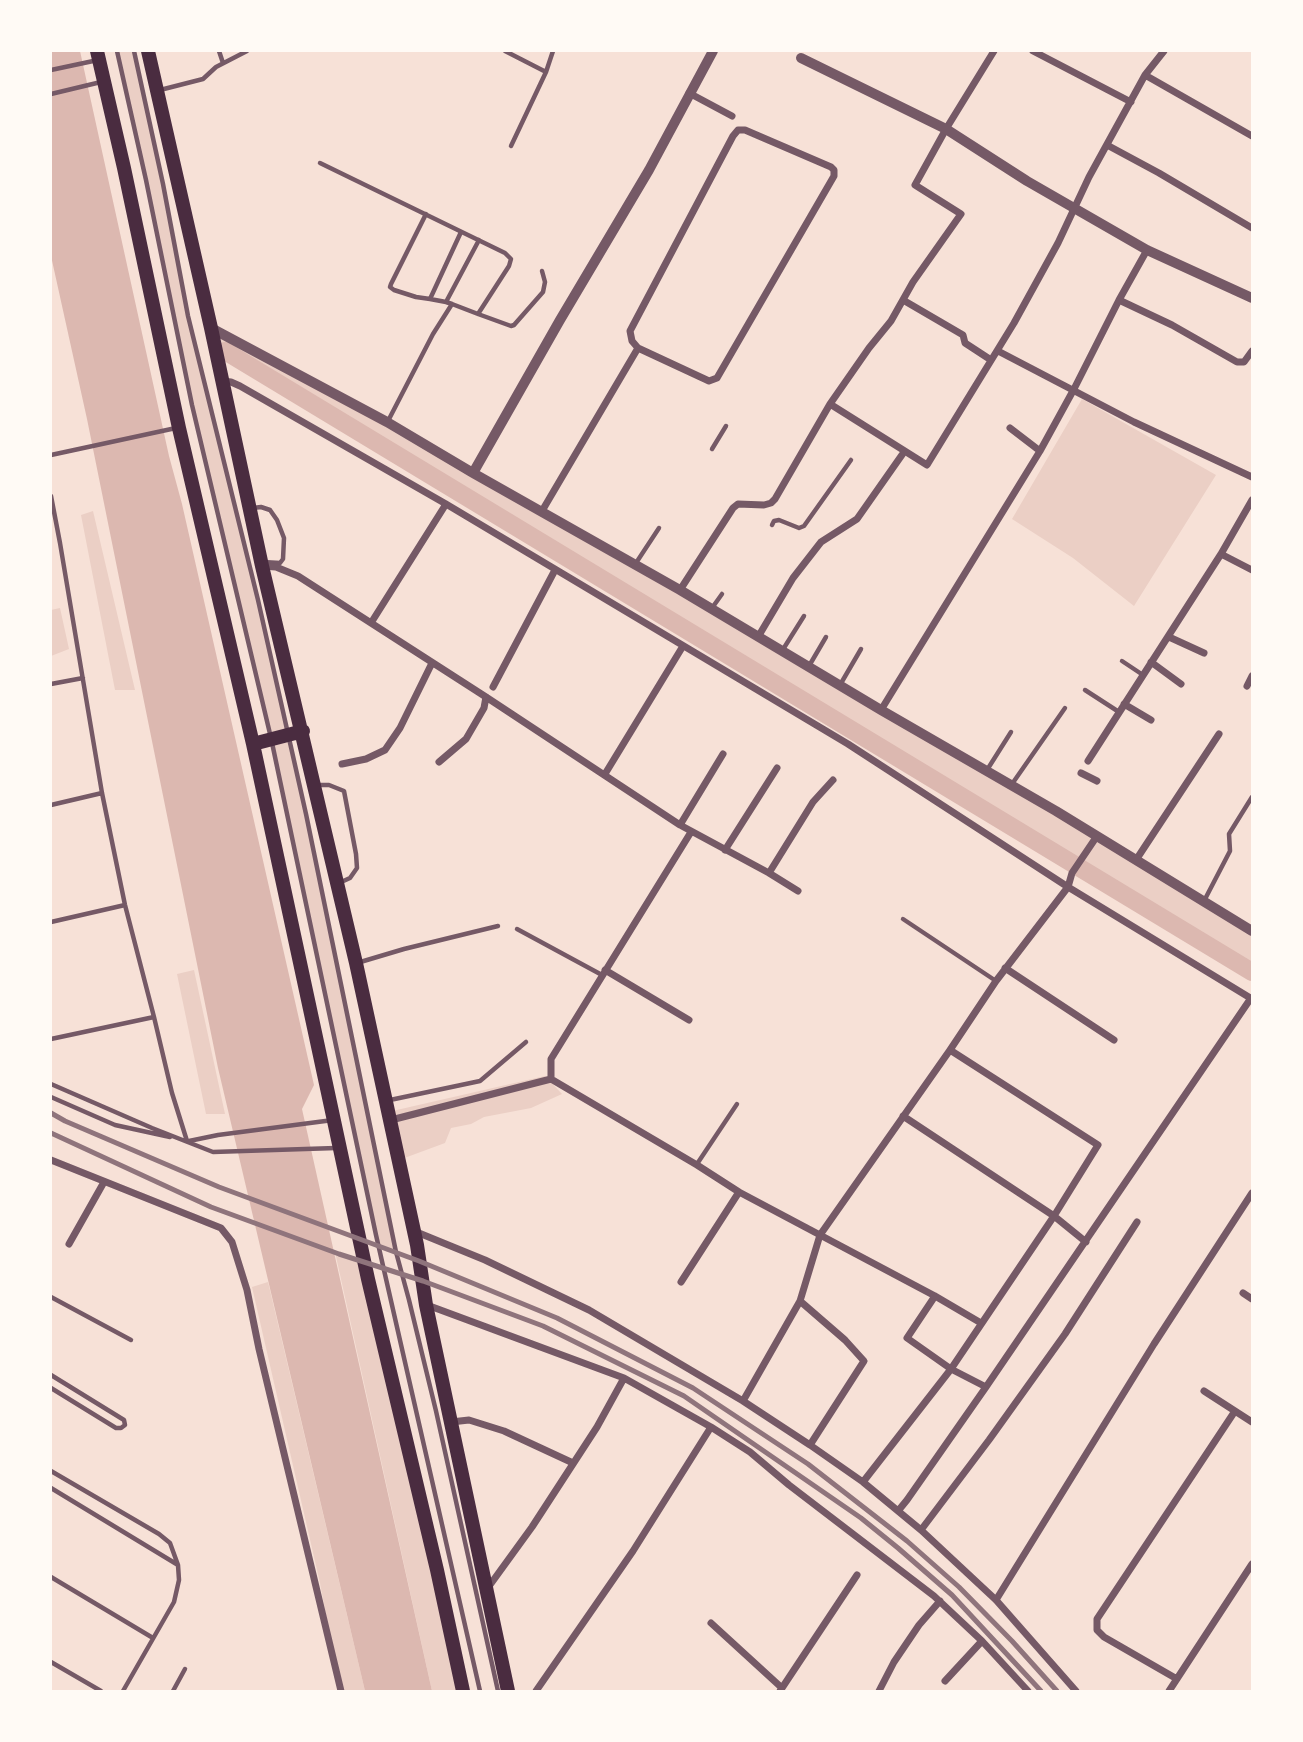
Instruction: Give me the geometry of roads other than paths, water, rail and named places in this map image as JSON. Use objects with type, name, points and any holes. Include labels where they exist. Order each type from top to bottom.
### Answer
[{"type":"main road","points":[[148,51],[262,564],[356,963],[508,1691]]},
{"type":"main road","points":[[93,58],[104,82],[172,429],[253,744],[368,1279],[463,1691]]},
{"type":"main road","points":[[253,744],[303,731]]},
{"type":"street","points":[[473,473],[649,170],[713,51]]},
{"type":"street","points":[[680,590],[738,503],[764,505],[775,499],[830,404],[891,321],[913,282],[961,214],[915,185],[993,51]]},
{"type":"street","points":[[1033,51],[1131,102]]},
{"type":"street","points":[[830,404],[927,465],[998,351],[1145,75],[1164,51]]},
{"type":"street","points":[[801,58],[946,130],[1027,181],[1147,250],[1252,298]]},
{"type":"street","points":[[1145,75],[1252,136]]},
{"type":"street","points":[[689,93],[732,116]]},
{"type":"street","points":[[738,130],[745,130],[834,170],[834,176],[717,378],[709,381],[638,348],[632,341],[630,331],[738,130]]},
{"type":"street","points":[[1107,145],[1252,228]]},
{"type":"street","points":[[881,710],[1040,451],[1147,250]]},
{"type":"street","points":[[903,300],[963,335],[965,343],[992,359]]},
{"type":"street","points":[[1119,300],[1172,325],[1237,362],[1244,362],[1252,352]]},
{"type":"street","points":[[211,328],[387,422],[636,564],[986,771],[1059,807],[1096,838],[1252,931]]},
{"type":"street","points":[[542,511],[638,348]]},
{"type":"street","points":[[998,351],[1135,422],[1252,477]]},
{"type":"street","points":[[222,381],[240,386],[446,504],[848,744],[1068,887],[1252,998],[898,1511]]},
{"type":"street","points":[[1010,428],[1040,451]]},
{"type":"street","points":[[758,637],[793,578],[821,542],[858,519],[904,452]]},
{"type":"street","points":[[1088,761],[1221,554],[1252,500]]},
{"type":"street","points":[[371,623],[446,504]]},
{"type":"street","points":[[1221,554],[1252,570]]},
{"type":"street","points":[[262,564],[298,576],[691,832],[798,891]]},
{"type":"street","points":[[492,687],[555,569]]},
{"type":"street","points":[[1168,637],[1205,653]]},
{"type":"street","points":[[605,774],[684,646]]},
{"type":"street","points":[[1151,662],[1181,684]]},
{"type":"street","points":[[342,764],[366,759],[385,750],[400,728],[432,663]]},
{"type":"street","points":[[1247,687],[1252,676]]},
{"type":"street","points":[[439,762],[466,738],[484,708],[486,697]]},
{"type":"street","points":[[1124,704],[1151,720]]},
{"type":"street","points":[[1136,860],[1219,734]]},
{"type":"street","points":[[680,825],[723,754]]},
{"type":"street","points":[[725,850],[777,768]]},
{"type":"street","points":[[1081,773],[1097,781]]},
{"type":"street","points":[[769,873],[813,802],[833,780]]},
{"type":"street","points":[[551,1079],[551,1059],[691,832]]},
{"type":"street","points":[[743,1401],[800,1301],[820,1235],[1005,968],[1068,887],[1072,873],[1096,838]]},
{"type":"street","points":[[1005,968],[1114,1040]]},
{"type":"street","points":[[603,973],[689,1020]]},
{"type":"street","points":[[863,1482],[951,1369],[1054,1216],[1098,1145],[950,1050]]},
{"type":"street","points":[[390,1120],[551,1079],[739,1192],[981,1323]]},
{"type":"street","points":[[903,1116],[1054,1216],[1086,1242]]},
{"type":"street","points":[[52,1163],[221,1228],[232,1242],[247,1290],[341,1691]]},
{"type":"street","points":[[69,1244],[104,1182]]},
{"type":"street","points":[[681,1283],[739,1192]]},
{"type":"street","points":[[996,1600],[1154,1344],[1252,1193]]},
{"type":"street","points":[[921,1530],[1065,1334],[1137,1222]]},
{"type":"street","points":[[414,1231],[485,1260],[589,1310],[743,1401],[810,1445],[863,1482],[921,1530],[996,1600],[1076,1691]]},
{"type":"street","points":[[1243,1293],[1252,1299]]},
{"type":"street","points":[[935,1296],[907,1338],[951,1369],[986,1387]]},
{"type":"street","points":[[800,1301],[845,1340],[864,1361],[810,1445]]},
{"type":"street","points":[[426,1305],[624,1378],[750,1452],[940,1601],[1028,1691]]},
{"type":"street","points":[[486,1590],[532,1527],[597,1427],[624,1378]]},
{"type":"street","points":[[1205,1391],[1252,1422]]},
{"type":"street","points":[[1177,1679],[1104,1637],[1097,1630],[1097,1619],[1235,1411]]},
{"type":"street","points":[[451,1422],[469,1420],[504,1431],[573,1463]]},
{"type":"street","points":[[536,1691],[633,1551],[711,1427]]},
{"type":"street","points":[[1169,1691],[1252,1564]]},
{"type":"street","points":[[711,1623],[781,1690],[857,1575]]},
{"type":"street","points":[[879,1691],[894,1662],[919,1625],[940,1601]]},
{"type":"street","points":[[945,1681],[982,1641]]},
{"type":"lane","points":[[117,51],[192,405],[271,738],[376,1235],[480,1691]]},
{"type":"lane","points":[[135,51],[188,316],[258,600],[306,814],[396,1252],[436,1411],[498,1691]]},
{"type":"lane","points":[[219,51],[223,63]]},
{"type":"lane","points":[[158,90],[203,79],[223,63],[247,51]]},
{"type":"lane","points":[[505,51],[546,72]]},
{"type":"lane","points":[[512,146],[553,51]]},
{"type":"lane","points":[[51,70],[93,58]]},
{"type":"lane","points":[[51,94],[104,82]]},
{"type":"lane","points":[[320,163],[479,240],[512,259],[478,314]]},
{"type":"lane","points":[[426,214],[390,287],[416,297],[449,303],[511,326],[543,292],[545,282],[542,271]]},
{"type":"lane","points":[[429,299],[461,232]]},
{"type":"lane","points":[[387,422],[479,240]]},
{"type":"lane","points":[[712,449],[726,426]]},
{"type":"lane","points":[[51,455],[172,429]]},
{"type":"lane","points":[[772,525],[779,520],[799,528],[804,526],[851,460]]},
{"type":"lane","points":[[51,496],[102,793],[125,905],[172,1093],[187,1141]]},
{"type":"lane","points":[[250,508],[270,510],[284,538],[284,559],[279,563],[262,564]]},
{"type":"lane","points":[[636,564],[659,528]]},
{"type":"lane","points":[[711,608],[722,594]]},
{"type":"lane","points":[[782,651],[804,616]]},
{"type":"lane","points":[[809,667],[826,637]]},
{"type":"lane","points":[[840,685],[861,649]]},
{"type":"lane","points":[[1122,661],[1143,674]]},
{"type":"lane","points":[[51,684],[83,678]]},
{"type":"lane","points":[[1085,690],[1119,712]]},
{"type":"lane","points":[[1011,785],[1065,708]]},
{"type":"lane","points":[[986,771],[1011,732]]},
{"type":"lane","points":[[316,785],[330,785],[344,791],[357,868],[350,878],[338,883]]},
{"type":"lane","points":[[51,804],[102,793]]},
{"type":"lane","points":[[1204,901],[1230,851],[1229,834],[1252,797]]},
{"type":"lane","points":[[51,922],[125,905]]},
{"type":"lane","points":[[903,919],[996,981]]},
{"type":"lane","points":[[356,963],[404,948],[498,926]]},
{"type":"lane","points":[[517,929],[603,973]]},
{"type":"lane","points":[[51,1039],[154,1017]]},
{"type":"lane","points":[[386,1101],[480,1081],[526,1042]]},
{"type":"lane","points":[[51,1084],[213,1152],[341,1148]]},
{"type":"lane","points":[[51,1097],[114,1125],[187,1141],[334,1120]]},
{"type":"lane","points":[[697,1165],[737,1104]]},
{"type":"lane","points":[[51,1297],[131,1340]]},
{"type":"lane","points":[[51,1376],[124,1420],[125,1424],[121,1429],[116,1429],[51,1388]]},
{"type":"lane","points":[[51,1471],[170,1543],[179,1580],[174,1602],[123,1691]]},
{"type":"lane","points":[[51,1488],[177,1565]]},
{"type":"lane","points":[[51,1577],[153,1638]]},
{"type":"lane","points":[[51,1662],[101,1691]]},
{"type":"lane","points":[[173,1691],[185,1669]]},
{"type":"waterway","points":[[225,351],[1252,972]]},
{"type":"railway","points":[[51,1113],[219,1187],[419,1261],[557,1318],[693,1388],[808,1464],[907,1541],[959,1587],[1057,1691]]},
{"type":"railway","points":[[51,1133],[211,1207],[543,1326],[684,1396],[861,1518],[898,1548],[952,1595],[1041,1691]]}]
